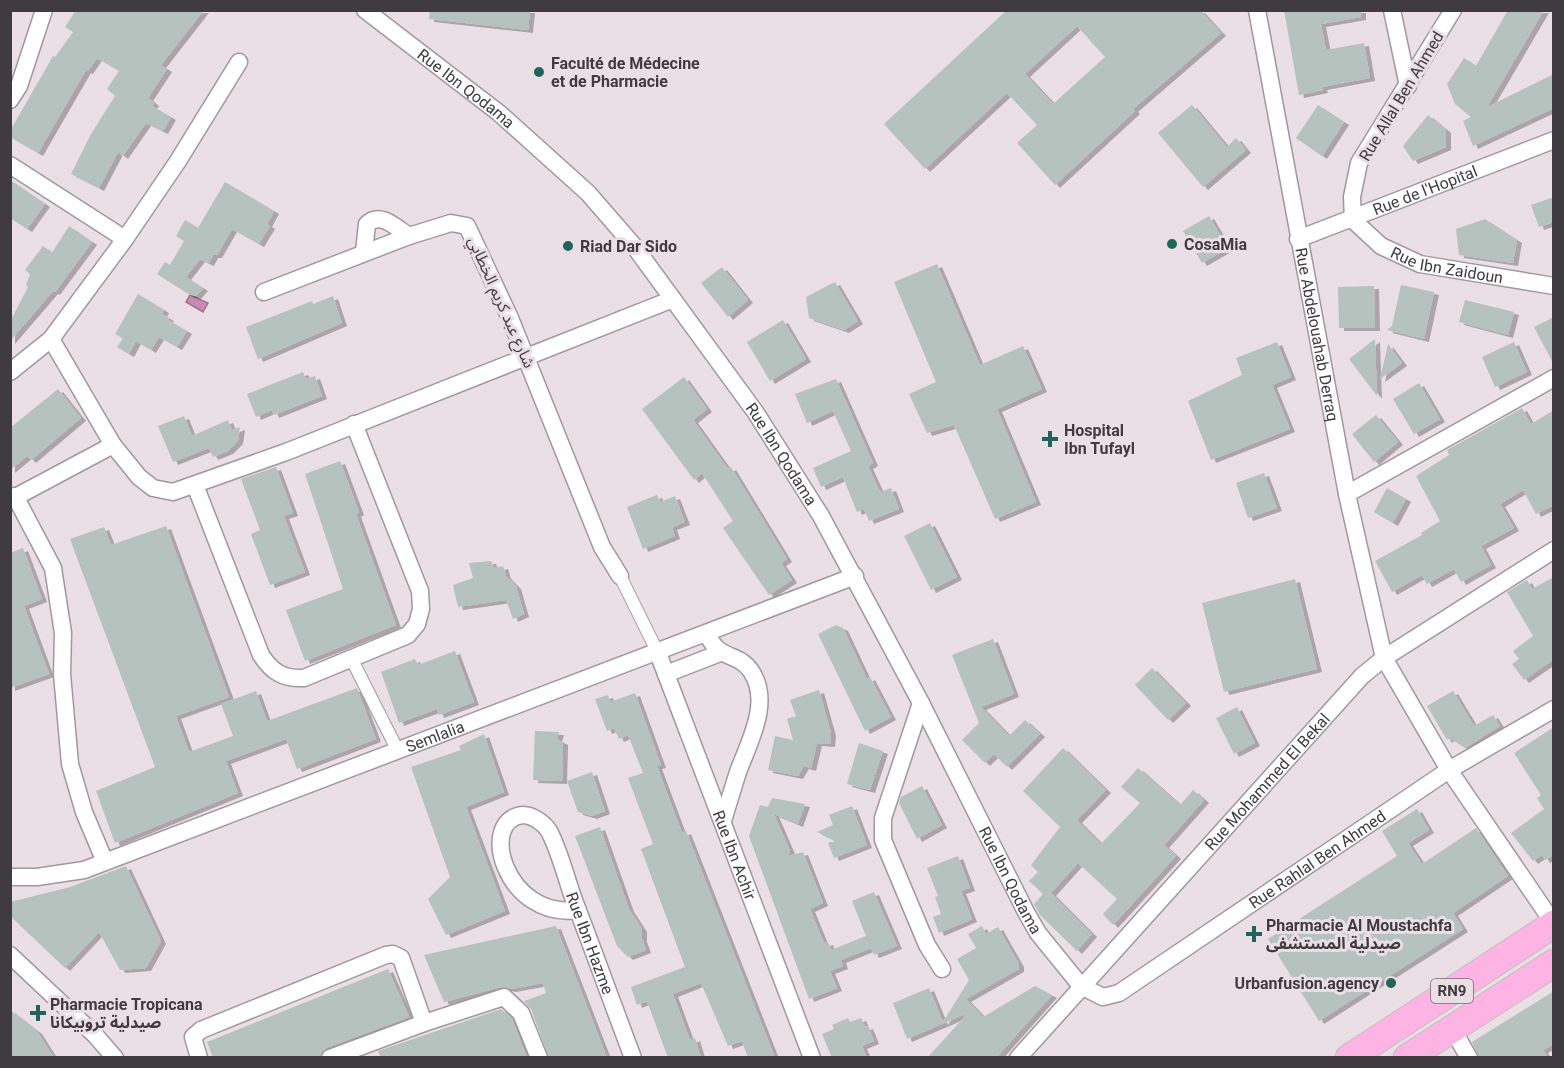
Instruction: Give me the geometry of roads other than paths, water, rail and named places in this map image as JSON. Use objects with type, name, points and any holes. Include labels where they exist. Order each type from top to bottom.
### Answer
[{"type":"main road","name":"RN9","points":[[1349,1058],[1554,924]]},
{"type":"main road","name":"RN9","points":[[1407,1058],[1554,963]]},
{"type":"street","points":[[13,89],[44,10]]},
{"type":"street","name":"Rue Ibn Qodama","points":[[365,10],[499,113],[588,193],[634,246],[673,299],[756,413],[855,576],[1026,912],[1038,933],[1081,986]]},
{"type":"street","name":"Rue Abdelouahab Derraq","points":[[1257,10],[1347,494],[1384,658],[1449,770],[1554,924]]},
{"type":"street","points":[[1392,10],[1408,86]]},
{"type":"street","name":"Rue Allal Ben Ahmed","points":[[1353,220],[1352,197],[1359,163],[1453,10]]},
{"type":"street","points":[[10,372],[51,339],[125,239],[178,161],[239,62]]},
{"type":"street","name":"Rue de l'Hopital","points":[[1298,239],[1353,220],[1554,140]]},
{"type":"street","points":[[10,165],[125,239]]},
{"type":"street","points":[[364,252],[365,231],[370,220],[382,219],[409,236]]},
{"type":"street","name":"Rue Ibn Zaidoun","points":[[1353,220],[1381,246],[1420,264],[1554,286]]},
{"type":"street","name":"شارع عبد كريم الخطابي","points":[[264,292],[409,236],[452,224],[467,226],[526,357],[602,547],[620,576]]},
{"type":"street","points":[[51,339],[113,445],[138,477],[153,488],[173,492],[286,452],[354,423],[673,299]]},
{"type":"street","points":[[1347,494],[1554,378]]},
{"type":"street","points":[[195,485],[261,655],[269,669],[291,678],[304,678],[408,634],[417,624],[421,609],[415,572],[354,423]]},
{"type":"street","points":[[105,862],[84,812],[70,764],[62,674],[63,633],[53,568],[13,498],[113,445]]},
{"type":"street","name":"Rue Mohammed El Bekal","points":[[1018,1058],[1362,676],[1384,658],[1554,550]]},
{"type":"street","points":[[620,576],[658,653]]},
{"type":"street","name":"Semlalia","points":[[10,877],[60,875],[105,862],[855,576]]},
{"type":"street","points":[[707,634],[720,653],[740,660],[754,675],[759,701],[756,727],[723,820]]},
{"type":"street","name":"Rue Ibn Achir","points":[[658,653],[812,1058]]},
{"type":"street","points":[[666,674],[720,653]]},
{"type":"street","points":[[351,658],[397,749]]},
{"type":"street","points":[[921,703],[883,818],[882,828],[883,840],[927,945],[942,969]]},
{"type":"street","name":"Rue Rahlal Ben Ahmed","points":[[1081,986],[1103,997],[1119,993],[1449,770],[1554,709]]},
{"type":"street","name":"Rue Ibn Hazme","points":[[578,910],[556,910],[535,903],[519,891],[502,861],[502,835],[515,819],[523,815],[533,818],[548,830],[578,910],[633,1058]]},
{"type":"street","points":[[199,1058],[193,1037],[201,1030],[386,955],[393,954],[401,958],[424,1023]]},
{"type":"street","points":[[10,955],[95,1035],[115,1058]]},
{"type":"street","points":[[330,1058],[424,1023],[504,997],[521,1013],[539,1058]]},
{"type":"street","points":[[1452,1028],[1469,1058]]},
{"type":"place","name":"Faculté de Médecine et de Pharmacie","points":[[539,72]]},
{"type":"place","name":"CosaMia","points":[[1172,244]]},
{"type":"place","name":"Riad Dar Sido","points":[[568,246]]},
{"type":"place","name":"Hospital Ibn Tufayl","points":[[1050,439]]},
{"type":"place","name":"Pharmacie Al Moustachfa صيدلية المستشفى","points":[[1254,934]]},
{"type":"place","name":"Urbanfusion.agency","points":[[1391,983]]},
{"type":"place","name":"Pharmacie Tropicana صيدلية تروبيكانا","points":[[38,1013]]}]
